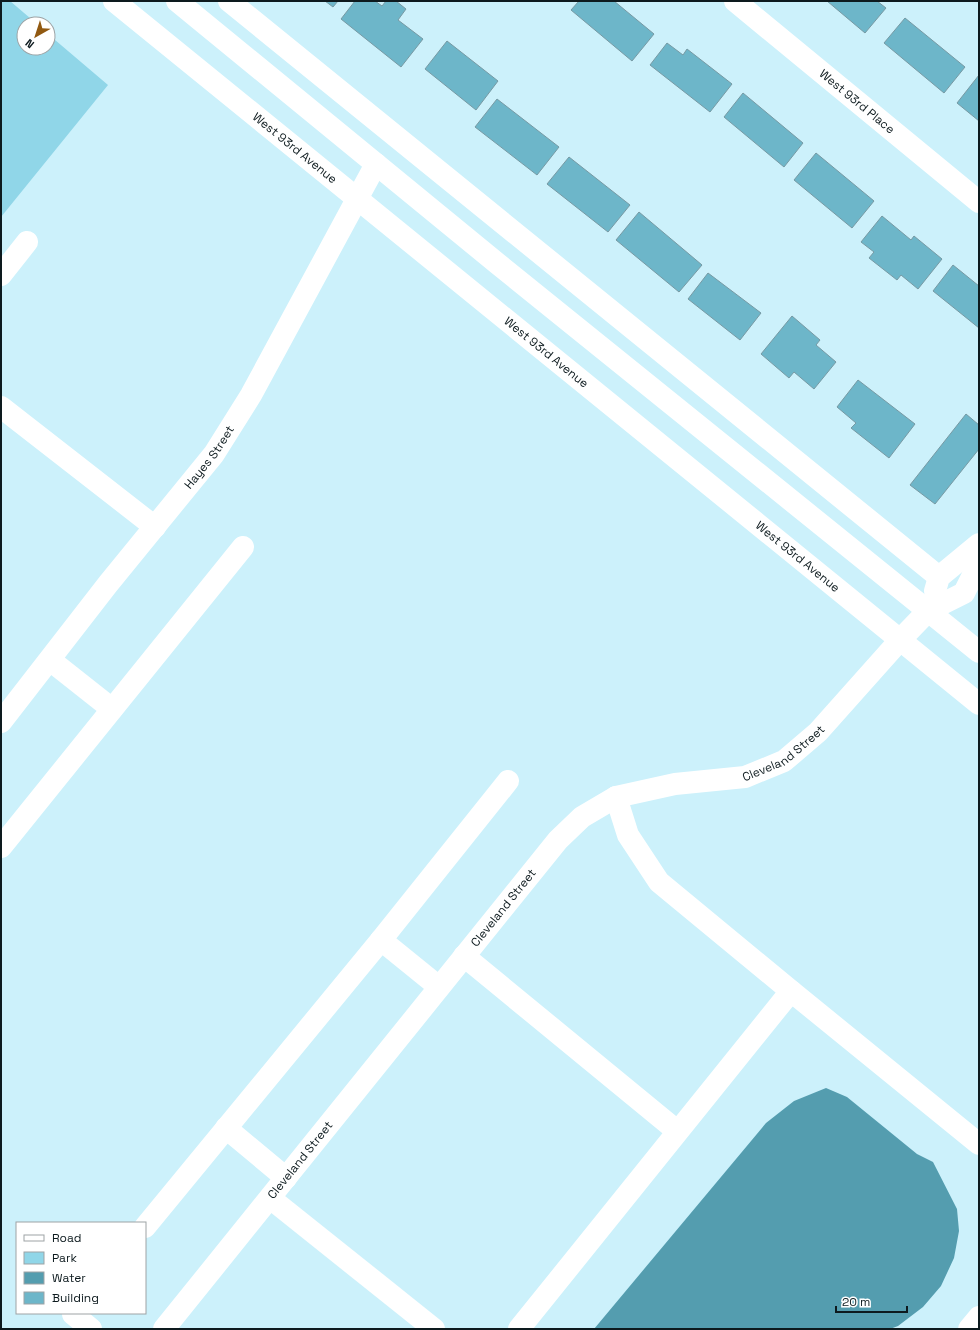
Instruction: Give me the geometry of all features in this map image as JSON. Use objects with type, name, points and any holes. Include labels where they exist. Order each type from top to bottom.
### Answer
[{"type":"street","name":"West 93rd Avenue","points":[[114,1],[979,704]]},
{"type":"street","points":[[177,1],[498,264],[979,652]]},
{"type":"street","points":[[228,1],[939,577],[979,544]]},
{"type":"street","name":"West 93rd Place","points":[[735,1],[979,202]]},
{"type":"street","name":"Hayes Street","points":[[1,722],[108,584],[214,454],[251,395],[376,164]]},
{"type":"street","points":[[1,275],[27,242]]},
{"type":"street","points":[[1,407],[155,527]]},
{"type":"street","points":[[1,847],[243,547]]},
{"type":"street","name":"Cleveland Street","points":[[164,1329],[558,840],[582,817],[616,797],[675,784],[745,777],[784,761],[818,732],[900,640],[928,612],[964,593],[979,563]]},
{"type":"street","name":"Cleveland Street","points":[[928,612],[939,577]]},
{"type":"street","points":[[50,660],[112,708]]},
{"type":"street","points":[[146,1226],[381,940],[508,781]]},
{"type":"street","points":[[616,797],[628,835],[659,882],[979,1144]]},
{"type":"street","points":[[381,940],[439,987]]},
{"type":"street","points":[[464,956],[677,1131]]},
{"type":"street","points":[[519,1329],[791,991]]},
{"type":"street","points":[[226,1128],[286,1178]]},
{"type":"street","points":[[270,1198],[434,1329]]},
{"type":"street","points":[[969,1329],[979,1317]]},
{"type":"street","points":[[69,1319],[91,1329]]},
{"type":"green space","points":[[1,1],[10,1],[28,16],[16,16],[16,56],[56,56],[56,41],[108,85],[1,217]]},
{"type":"water","points":[[826,1088],[847,1097],[917,1154],[933,1162],[957,1209],[959,1231],[954,1258],[941,1286],[923,1307],[898,1326],[890,1329],[594,1329],[766,1123],[794,1101]]},
{"type":"building","points":[[325,1],[338,1],[333,7]]},
{"type":"building","points":[[355,1],[375,1],[382,6],[386,1],[396,1],[406,9],[398,20],[423,39],[401,67],[341,19]]},
{"type":"building","points":[[579,1],[614,1],[654,34],[632,61],[571,10]]},
{"type":"building","points":[[827,1],[877,1],[886,8],[865,33]]},
{"type":"building","points":[[905,18],[965,67],[944,93],[884,43]]},
{"type":"building","points":[[447,41],[498,81],[476,110],[425,69]]},
{"type":"building","points":[[667,43],[683,55],[687,49],[732,84],[710,112],[650,65]]},
{"type":"building","points":[[979,75],[979,121],[957,103]]},
{"type":"building","points":[[743,93],[803,143],[784,167],[724,117]]},
{"type":"building","points":[[497,99],[559,147],[537,175],[475,127]]},
{"type":"building","points":[[816,153],[874,201],[852,228],[794,180]]},
{"type":"building","points":[[569,157],[630,205],[608,232],[547,184]]},
{"type":"building","points":[[639,212],[702,265],[679,292],[616,240]]},
{"type":"building","points":[[882,216],[911,240],[914,236],[942,259],[918,289],[901,275],[897,280],[869,258],[874,252],[861,242]]},
{"type":"building","points":[[953,265],[979,286],[979,328],[933,291]]},
{"type":"building","points":[[708,273],[761,313],[740,340],[688,299]]},
{"type":"building","points":[[792,316],[820,340],[816,345],[836,362],[814,389],[794,372],[789,378],[761,354]]},
{"type":"building","points":[[858,380],[915,424],[889,458],[851,428],[856,423],[837,407]]},
{"type":"building","points":[[966,414],[979,425],[979,449],[935,504],[910,485]]}]
